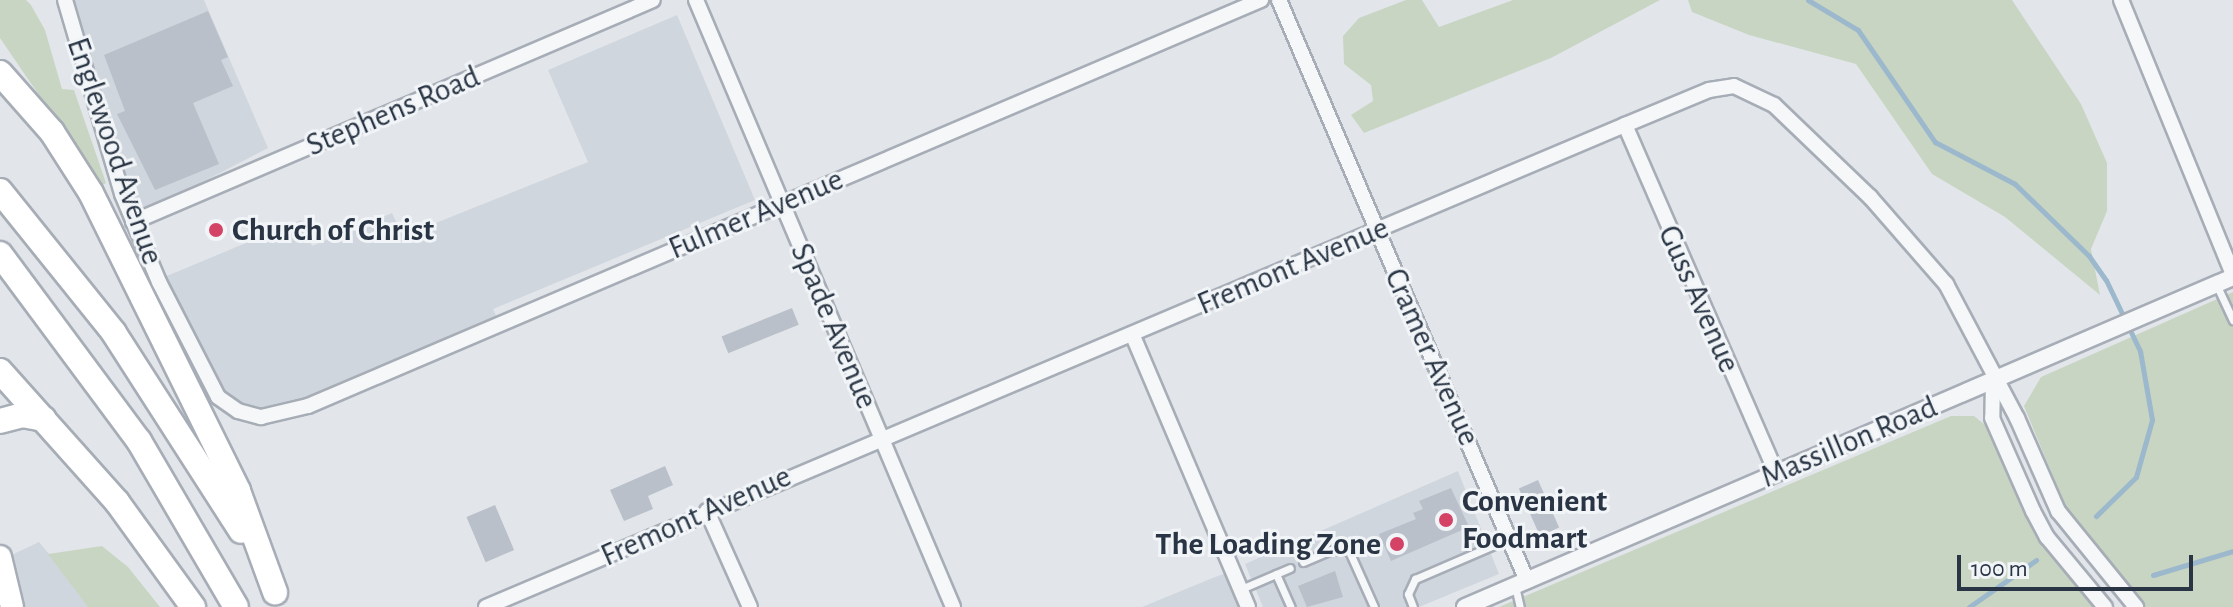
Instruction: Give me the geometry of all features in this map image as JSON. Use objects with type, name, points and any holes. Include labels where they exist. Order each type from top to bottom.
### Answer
[{"type":"highway","points":[[0,73],[52,132],[91,193],[238,491],[279,600]]},
{"type":"highway","points":[[0,191],[62,264],[163,403],[279,600]]},
{"type":"highway","points":[[0,254],[139,441],[236,607]]},
{"type":"highway","points":[[0,371],[146,538],[193,607]]},
{"type":"highway","points":[[0,421],[22,415],[44,419]]},
{"type":"main road","points":[[0,557],[12,607]]},
{"type":"street","name":"Englewood Avenue","points":[[65,0],[133,222],[211,387],[228,405],[249,415]]},
{"type":"street","name":"Stephens Road","points":[[133,222],[653,0]]},
{"type":"street","name":"Spade Avenue","points":[[696,0],[953,607]]},
{"type":"street","name":"Fulmer Avenue","points":[[249,415],[271,417],[308,406],[1261,0]]},
{"type":"street","name":"Cramer Avenue","points":[[1279,0],[1510,538],[1521,584]]},
{"type":"street","points":[[2121,0],[2233,276]]},
{"type":"street","name":"Fremont Avenue","points":[[486,607],[513,602],[707,511],[881,436],[1133,336],[1625,125],[1721,87],[1749,89],[1763,96],[1923,254],[1959,305],[1993,378],[2017,418],[2058,511],[2136,607]]},
{"type":"street","name":"Guss Avenue","points":[[1625,125],[1776,473]]},
{"type":"street","name":"Massillon Road","points":[[1465,607],[2233,276]]},
{"type":"street","points":[[1133,336],[1248,607]]},
{"type":"street","points":[[1993,378],[1992,418],[2033,511],[2047,537],[2105,607]]},
{"type":"street","points":[[707,511],[750,607]]},
{"type":"lane","points":[[2216,284],[2233,320]]},
{"type":"lane","points":[[1413,607],[1408,594],[1415,579],[1510,538]]},
{"type":"lane","points":[[1303,562],[1331,550],[1349,551],[1374,607]]},
{"type":"lane","points":[[1241,589],[1290,568]]},
{"type":"lane","points":[[1276,574],[1291,607]]},
{"type":"lane","points":[[1520,607],[1521,584]]},
{"type":"shaded area","points":[[72,0],[204,0],[268,148],[137,216]]},
{"type":"shaded area","points":[[677,15],[755,200],[493,309],[497,318],[269,414],[244,409],[217,388],[162,278],[301,220],[312,246],[392,213],[403,236],[588,162],[548,70]]},
{"type":"shaded area","points":[[1458,471],[1499,574],[1419,607],[1263,607],[1245,564]]},
{"type":"shaded area","points":[[39,542],[84,596],[88,607],[15,607],[3,559]]},
{"type":"shaded area","points":[[1230,572],[1245,607],[1142,607],[1215,577]]},
{"type":"green space","points":[[0,0],[26,0],[45,30],[62,89],[74,90],[106,183],[101,186],[0,38]]},
{"type":"green space","points":[[1406,0],[1422,0],[1439,27],[1513,0],[1660,0],[1551,58],[1364,133],[1351,115],[1373,101],[1371,85],[1344,64],[1343,36],[1359,18]]},
{"type":"green space","points":[[1688,0],[2012,0],[2081,104],[2107,163],[2107,211],[2091,249],[2100,295],[2005,217],[1932,174],[1856,64],[1749,35],[1692,12]]},
{"type":"green space","points":[[2233,292],[2233,607],[2143,607],[2066,508],[2024,406],[2041,377]]},
{"type":"green space","points":[[1951,416],[1974,416],[1989,428],[2060,562],[2096,607],[1499,607]]},
{"type":"green space","points":[[102,546],[128,567],[160,607],[88,607],[48,554]]},
{"type":"building","points":[[208,11],[228,57],[221,60],[233,86],[193,103],[219,164],[155,190],[117,114],[125,111],[104,55]]},
{"type":"building","points":[[792,308],[799,325],[728,353],[722,336]]},
{"type":"building","points":[[665,466],[673,485],[648,496],[653,509],[624,521],[610,490]]},
{"type":"building","points":[[1538,480],[1559,528],[1540,536],[1519,489]]},
{"type":"building","points":[[1451,488],[1469,527],[1391,561],[1379,534],[1416,519],[1413,513],[1423,509],[1419,501]]},
{"type":"building","points":[[495,505],[514,550],[486,562],[466,517]]},
{"type":"building","points":[[1335,571],[1343,597],[1307,607],[1298,586]]},
{"type":"waterway","points":[[1808,0],[1858,30],[1935,142],[2015,184],[2089,256],[2106,280],[2140,351],[2152,420],[2136,477],[2096,516]]},
{"type":"waterway","points":[[2153,575],[2233,551]]},
{"type":"waterway","points":[[1969,607],[2036,560]]},
{"type":"place","name":"Church of Christ","points":[[216,230]]},
{"type":"place","name":"Convenient Foodmart","points":[[1446,520]]},
{"type":"place","name":"The Loading Zone","points":[[1397,544]]}]
